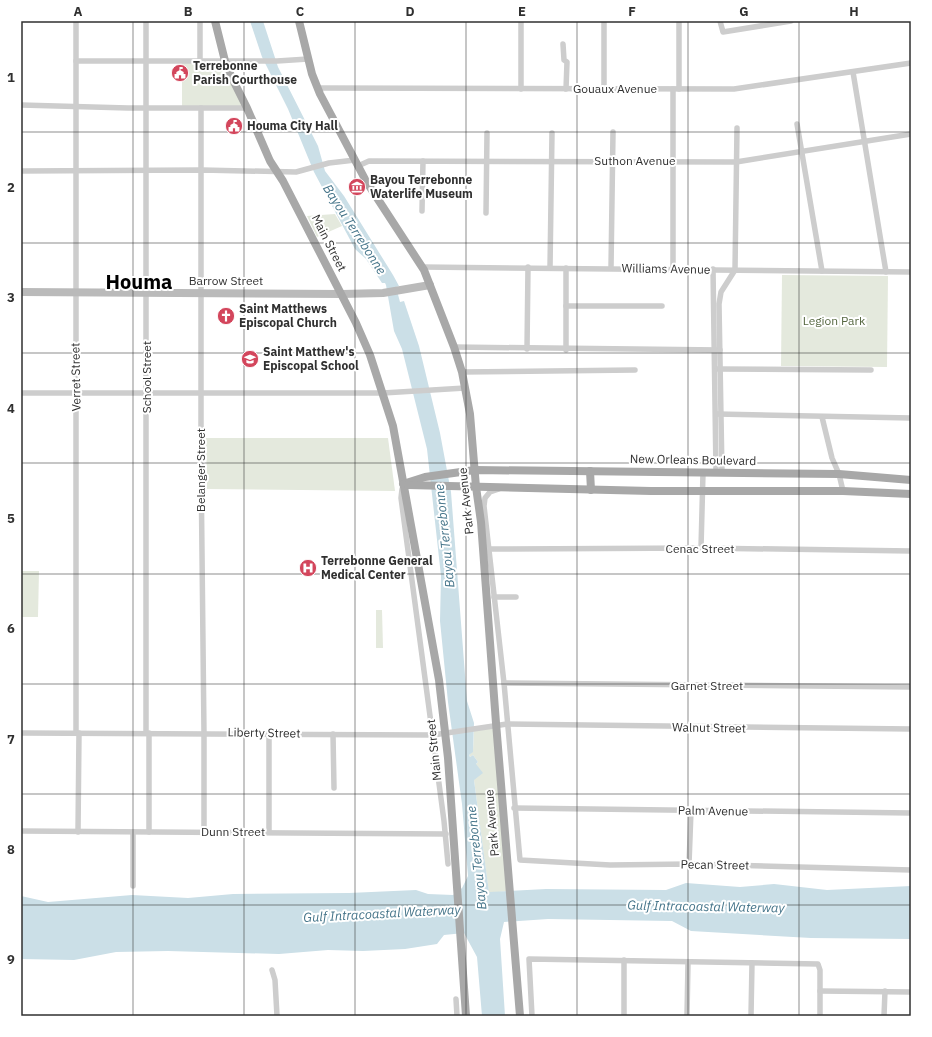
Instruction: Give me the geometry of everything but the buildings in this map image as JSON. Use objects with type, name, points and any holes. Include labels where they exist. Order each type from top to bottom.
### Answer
[{"type":"main road","name":"Main Street","points":[[214,21],[225,61],[270,161],[278,172],[342,294],[370,355],[392,426],[439,680],[448,758],[466,1016]]},
{"type":"main road","name":"Park Avenue","points":[[299,21],[308,59],[318,88],[356,163],[422,267],[454,347],[462,372],[470,414],[476,487],[481,522],[520,1016]]},
{"type":"main road","name":"Barrow Street","points":[[21,292],[342,294],[383,293],[430,285]]},
{"type":"main road","name":"New Orleans Boulevard","points":[[403,484],[426,477],[475,470],[839,474],[895,477],[911,480]]},
{"type":"main road","points":[[590,471],[591,490]]},
{"type":"main road","points":[[403,484],[427,487],[591,490],[843,491],[911,494]]},
{"type":"street","name":"Verret Street","points":[[76,21],[75,392],[77,455],[78,832]]},
{"type":"street","name":"School Street","points":[[146,21],[147,733],[149,832]]},
{"type":"street","points":[[200,21],[200,61]]},
{"type":"street","points":[[521,21],[521,89]]},
{"type":"street","points":[[604,21],[604,89]]},
{"type":"street","points":[[673,269],[673,161],[679,21]]},
{"type":"street","points":[[720,21],[723,32],[791,21]]},
{"type":"street","points":[[564,44],[566,89]]},
{"type":"street","points":[[76,61],[277,61],[308,59]]},
{"type":"street","name":"Gouaux Avenue","points":[[318,88],[734,89],[911,63]]},
{"type":"street","points":[[853,72],[886,272]]},
{"type":"street","points":[[21,105],[75,105],[146,108],[247,108]]},
{"type":"street","name":"Belanger Street","points":[[201,108],[202,394],[200,463],[204,832]]},
{"type":"street","points":[[797,124],[822,271]]},
{"type":"street","points":[[716,308],[721,292],[735,270],[738,162],[737,128]]},
{"type":"street","points":[[611,268],[613,132]]},
{"type":"street","points":[[486,213],[487,133]]},
{"type":"street","points":[[550,268],[552,133]]},
{"type":"street","name":"Suthon Avenue","points":[[21,171],[202,170],[296,172],[329,163],[356,163],[369,161],[738,162],[911,134]]},
{"type":"street","points":[[422,211],[423,161]]},
{"type":"street","name":"Williams Avenue","points":[[422,267],[911,272]]},
{"type":"street","points":[[527,349],[528,267]]},
{"type":"street","points":[[566,268],[566,350]]},
{"type":"street","points":[[713,269],[716,308],[719,473]]},
{"type":"street","points":[[566,306],[662,306]]},
{"type":"street","points":[[454,347],[566,350],[717,350]]},
{"type":"street","points":[[717,369],[871,370]]},
{"type":"street","points":[[462,372],[636,370]]},
{"type":"street","points":[[21,392],[383,394],[465,388]]},
{"type":"street","points":[[718,414],[911,418]]},
{"type":"street","points":[[822,417],[832,458],[839,474],[843,491]]},
{"type":"street","points":[[701,548],[703,473]]},
{"type":"street","name":"Main Street","points":[[403,484],[401,498],[446,834],[448,864]]},
{"type":"street","points":[[500,488],[490,492],[484,498],[488,549],[504,683],[514,808]]},
{"type":"street","name":"Cenac Street","points":[[488,549],[701,548],[911,551]]},
{"type":"street","points":[[494,597],[516,597]]},
{"type":"street","name":"Garnet Street","points":[[504,683],[911,687]]},
{"type":"street","name":"Liberty Street","points":[[21,733],[269,733],[433,735],[507,724]]},
{"type":"street","name":"Walnut Street","points":[[507,724],[730,728],[911,729]]},
{"type":"street","points":[[269,733],[269,832]]},
{"type":"street","points":[[333,734],[334,788]]},
{"type":"street","name":"Palm Avenue","points":[[514,808],[911,813]]},
{"type":"street","name":"Pecan Street","points":[[514,808],[520,860],[610,865],[690,864],[911,870]]},
{"type":"street","points":[[690,864],[691,811]]},
{"type":"street","name":"Dunn Street","points":[[21,831],[446,834]]},
{"type":"street","points":[[133,832],[133,886]]},
{"type":"street","points":[[532,1016],[528,959],[818,964],[820,970],[820,1016]]},
{"type":"street","points":[[624,960],[624,1016]]},
{"type":"street","points":[[687,1016],[688,962]]},
{"type":"street","points":[[751,1016],[752,963]]},
{"type":"street","points":[[272,970],[277,1016]]},
{"type":"street","points":[[820,991],[911,992]]},
{"type":"street","points":[[884,1016],[886,991]]},
{"type":"street","points":[[456,999],[458,1016]]},
{"type":"green space","points":[[182,61],[225,61],[247,108],[182,108]]},
{"type":"green space","points":[[335,214],[342,226],[317,237],[307,216]]},
{"type":"green space","name":"Legion Park","points":[[782,275],[888,276],[887,367],[781,366]]},
{"type":"green space","points":[[206,438],[388,438],[395,491],[207,489]]},
{"type":"green space","points":[[21,571],[39,571],[38,617],[21,617]]},
{"type":"green space","points":[[376,610],[382,610],[383,648],[376,648]]},
{"type":"green space","points":[[497,726],[509,891],[489,893],[474,780],[476,764],[478,762],[473,755],[470,757],[469,755],[473,751],[474,730]]},
{"type":"water","points":[[250,21],[263,21],[278,67],[318,146],[325,171],[344,196],[399,286],[396,287],[400,302],[404,301],[419,346],[440,433],[451,492],[467,701],[474,723],[473,752],[469,755],[470,757],[473,755],[478,762],[476,764],[483,773],[474,780],[489,892],[546,889],[666,890],[686,883],[740,887],[774,884],[827,890],[911,886],[911,939],[811,938],[691,931],[672,921],[548,919],[504,922],[500,939],[505,1016],[482,1016],[477,957],[464,933],[444,935],[437,944],[405,949],[363,951],[328,950],[279,954],[168,951],[116,952],[74,960],[21,959],[21,896],[48,902],[132,895],[188,898],[233,894],[349,893],[416,890],[428,894],[453,895],[462,888],[468,876],[462,804],[448,702],[440,621],[441,576],[427,449],[402,349],[394,331],[386,285],[385,283],[382,283],[366,259],[355,249],[314,172],[288,109],[262,57]]},
{"type":"place","name":"Terrebonne Parish Courthouse","points":[[180,73]]},
{"type":"place","name":"Houma City Hall","points":[[234,126]]},
{"type":"place","name":"Bayou Terrebonne Waterlife Museum","points":[[357,187]]},
{"type":"place","name":"Saint Matthews Episcopal Church","points":[[226,316]]},
{"type":"place","name":"Saint Matthew's Episcopal School","points":[[250,359]]},
{"type":"place","name":"Terrebonne General Medical Center","points":[[308,568]]},
{"type":"district","name":"Houma","points":[[139,282]]},
{"type":"water label","name":"Bayou Terrebonne","points":[[355,229]]},
{"type":"water label","name":"Bayou Terrebonne","points":[[444,536]]},
{"type":"water label","name":"Bayou Terrebonne","points":[[476,858]]},
{"type":"water label","name":"Gulf Intracoastal Waterway","points":[[706,906]]},
{"type":"water label","name":"Gulf Intracoastal Waterway","points":[[382,913]]}]
